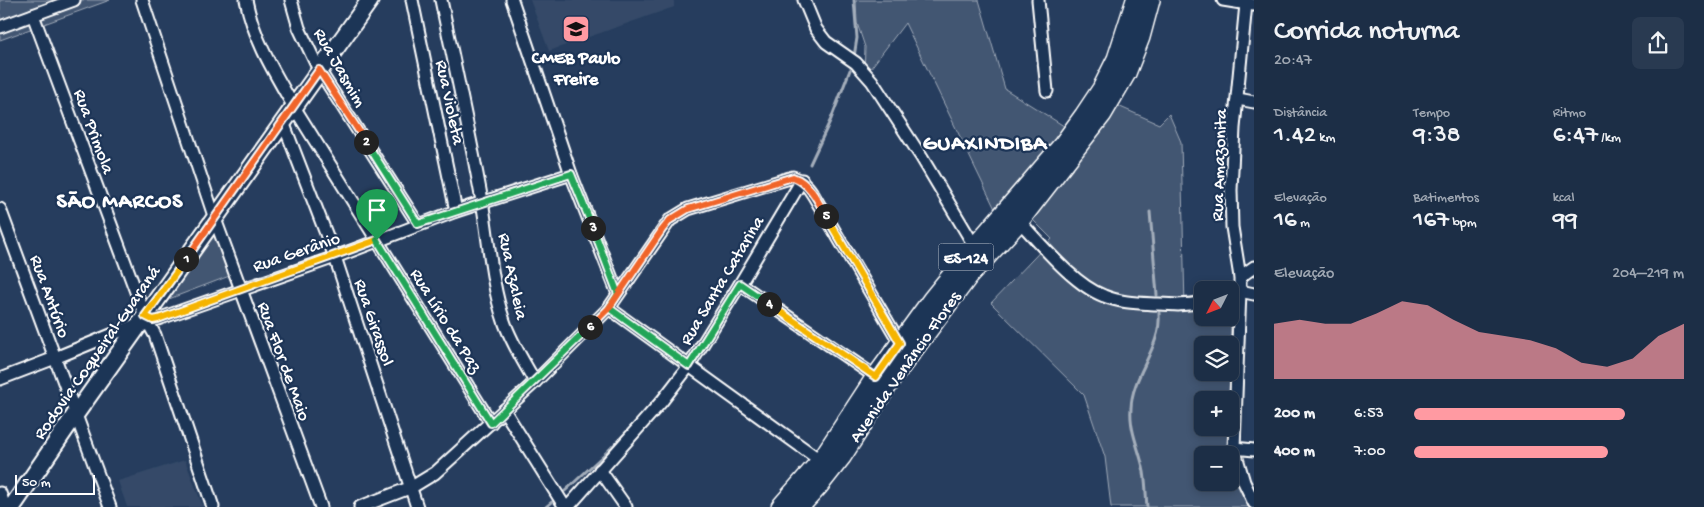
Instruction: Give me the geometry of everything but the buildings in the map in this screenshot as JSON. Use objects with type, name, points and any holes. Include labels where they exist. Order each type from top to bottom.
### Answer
[{"type":"main road","name":"Avenida Venâncio Flores","points":[[781,507],[821,461],[900,343],[975,247],[1062,145],[1102,90],[1117,59],[1136,0]]},
{"type":"main road","name":"Avenida Venâncio Flores","points":[[800,507],[832,469],[892,378],[958,289],[1018,221],[1102,114],[1126,73],[1140,36],[1150,0]]},
{"type":"street","points":[[0,27],[74,0]]},
{"type":"street","name":"Rua Flor de Maio","points":[[142,0],[240,290],[321,507]]},
{"type":"street","name":"Rua Lírio da Paz","points":[[246,0],[254,33],[260,48],[294,107],[491,423]]},
{"type":"street","name":"Rua Jasmim","points":[[291,0],[299,28],[319,70],[418,224]]},
{"type":"street","name":"Rodovia Coqueiral-Guaraná","points":[[12,507],[142,320],[370,0]]},
{"type":"street","name":"Rua Violeta","points":[[412,0],[456,211]]},
{"type":"street","name":"Rua Violeta","points":[[441,0],[482,202]]},
{"type":"street","points":[[512,0],[571,174],[618,294]]},
{"type":"street","points":[[804,0],[816,29],[826,42],[856,63],[872,81],[922,158],[975,247]]},
{"type":"street","points":[[1038,0],[1047,91]]},
{"type":"street","points":[[1223,0],[1250,4]]},
{"type":"street","name":"Rua Amazonita","points":[[1239,281],[1240,277],[1232,227],[1231,190],[1234,128],[1250,4]]},
{"type":"street","name":"Rua Primola","points":[[33,15],[142,320],[150,326],[155,335],[213,507]]},
{"type":"street","points":[[1238,99],[1254,102]]},
{"type":"street","name":"Rua Girassol","points":[[283,122],[335,257],[417,507]]},
{"type":"street","name":"Rua Gerânio","points":[[0,379],[55,358],[142,320],[158,319],[335,257],[418,224],[571,174]]},
{"type":"street","points":[[360,507],[412,487],[435,473],[491,423],[609,308],[670,220],[688,209],[793,177],[802,180],[808,187],[900,343]]},
{"type":"street","name":"Rua Santa Catarina","points":[[566,507],[662,401],[689,366],[802,180]]},
{"type":"street","name":"Rua Azaleia","points":[[482,202],[491,264],[504,321],[535,382]]},
{"type":"street","name":"Rua Antúrio","points":[[0,209],[110,507]]},
{"type":"street","points":[[1018,221],[1084,285],[1103,296],[1122,302],[1194,304]]},
{"type":"street","points":[[1240,277],[1254,267]]},
{"type":"street","points":[[740,284],[876,377]]},
{"type":"street","points":[[1239,292],[1254,294]]},
{"type":"street","points":[[609,308],[821,461]]},
{"type":"street","name":"Rua Amazonita","points":[[1234,446],[1235,326]]},
{"type":"street","points":[[504,410],[566,507]]},
{"type":"street","points":[[1239,448],[1254,450]]},
{"type":"street","name":"Rua Amazonita","points":[[1239,465],[1244,482],[1254,502]]},
{"type":"street","points":[[600,470],[626,507]]},
{"type":"street","points":[[0,493],[5,507]]},
{"type":"shaded area","points":[[0,0],[110,0],[0,40]]},
{"type":"shaded area","name":"CMEB Paulo Freire","points":[[530,0],[674,0],[674,7],[549,51]]},
{"type":"shaded area","points":[[856,0],[979,0],[1005,89],[1067,128],[996,211],[905,23],[864,77],[865,47],[857,23]]},
{"type":"shaded area","points":[[1118,106],[1159,124],[1169,114],[1181,142],[1185,307],[1194,307],[1194,326],[1231,326],[1231,336],[1194,336],[1194,381],[1230,381],[1230,391],[1194,391],[1194,436],[1229,436],[1229,446],[1194,446],[1194,491],[1239,491],[1239,484],[1253,507],[1111,507],[1105,457],[1084,395],[991,303],[1052,239],[1030,217]]},
{"type":"shaded area","points":[[214,222],[232,275],[161,302]]},
{"type":"shaded area","points":[[185,460],[203,507],[127,507],[118,481]]},
{"type":"waterway","points":[[854,0],[857,38],[854,57]]},
{"type":"waterway","points":[[810,164],[831,119],[850,70]]},
{"type":"waterway","points":[[1150,212],[1157,295]]},
{"type":"waterway","points":[[1147,507],[1144,472],[1133,433],[1131,408],[1136,384],[1156,338],[1159,326],[1159,313]]},
{"type":"waterway","points":[[642,415],[670,382]]},
{"type":"waterway","points":[[565,491],[636,422]]},
{"type":"waterway","points":[[546,507],[552,502]]},
{"type":"place","name":"CMEB Paulo Freire","points":[[576,29]]},
{"type":"district","name":"GUAXINDIBA","points":[[985,141]]},
{"type":"district","name":"SÃO MARCOS","points":[[120,199]]},
{"type":"route","points":[[377,240],[335,257],[158,319],[153,320],[145,316],[319,70],[418,224],[571,174],[618,294],[609,308],[689,366],[740,284],[876,377],[900,343],[808,187],[802,180],[793,177],[688,209],[670,220],[609,308],[491,423],[377,240]]}]
